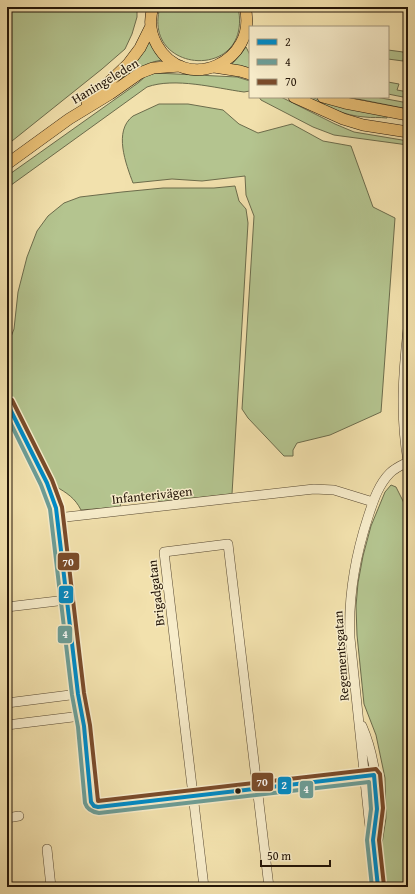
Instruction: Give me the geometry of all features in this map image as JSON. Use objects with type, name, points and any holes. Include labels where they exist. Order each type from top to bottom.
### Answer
[{"type":"main road","points":[[152,7],[150,15],[150,28],[160,51],[169,60],[180,66],[191,69],[203,70],[224,63],[232,56],[241,44],[247,28]]},
{"type":"main road","points":[[245,7],[249,37]]},
{"type":"main road","name":"Haningeleden","points":[[69,119],[128,64],[140,48],[150,28]]},
{"type":"main road","name":"Haningeleden","points":[[7,164],[69,119],[110,94],[140,73],[153,68],[180,66]]},
{"type":"main road","points":[[214,67],[249,74]]},
{"type":"main road","points":[[296,98],[343,119],[408,132]]},
{"type":"main road","points":[[328,98],[408,115]]},
{"type":"street","points":[[408,329],[402,407],[404,440],[408,461]]},
{"type":"street","points":[[7,403],[54,499],[78,694],[85,734],[91,802],[94,806],[98,808],[193,796],[257,790],[370,775]]},
{"type":"street","name":"Regementsgatan","points":[[378,887],[373,840],[376,809],[370,775],[371,753],[360,722],[350,638],[350,602],[356,559],[373,502],[380,486],[390,472],[408,461]]},
{"type":"street","name":"Infanterivägen","points":[[57,518],[314,489],[334,490],[373,502]]},
{"type":"street","name":"Brigadgatan","points":[[204,887],[164,552],[228,544],[268,887]]},
{"type":"street","points":[[7,607],[66,600]]},
{"type":"street","points":[[7,703],[78,694]]},
{"type":"street","points":[[7,725],[81,716]]},
{"type":"street","points":[[7,818],[18,816]]},
{"type":"street","points":[[47,849],[51,887]]},
{"type":"green space","points":[[7,7],[137,7],[137,17],[132,34],[125,49],[7,145]]},
{"type":"green space","points":[[160,7],[238,7],[238,31],[230,48],[215,58],[198,61],[181,57],[166,46],[159,30]]},
{"type":"green space","points":[[149,39],[162,60],[142,66],[113,85]]},
{"type":"green space","points":[[246,47],[249,53],[249,68],[231,65]]},
{"type":"green space","points":[[389,50],[403,52],[403,61],[389,59]]},
{"type":"green space","points":[[156,73],[237,77],[249,81],[249,91],[244,92],[182,83],[158,84],[147,87],[7,188],[7,176],[146,76]]},
{"type":"green space","points":[[389,82],[399,84],[397,90],[408,92],[408,98],[389,94]]},
{"type":"green space","points":[[260,98],[283,98],[354,132],[408,141],[408,145],[334,135],[313,127]]},
{"type":"green space","points":[[307,98],[314,98],[325,102],[387,115],[387,118],[349,115]]},
{"type":"green space","points":[[353,98],[381,98],[408,103],[408,109]]},
{"type":"green space","points":[[159,104],[188,104],[223,110],[239,124],[258,133],[292,124],[323,141],[351,146],[373,207],[395,218],[381,412],[330,435],[297,443],[293,450],[293,456],[284,456],[248,418],[242,409],[254,216],[246,195],[245,176],[202,181],[172,179],[133,183],[127,167],[123,148],[122,139],[124,130],[127,122],[133,116]]},
{"type":"green space","points":[[235,186],[239,201],[246,209],[248,223],[232,494],[159,502],[158,498],[121,502],[120,507],[81,510],[70,496],[55,486],[7,392],[7,347],[14,329],[18,292],[27,257],[37,231],[48,216],[64,203],[80,197],[163,188],[214,188]]},
{"type":"green space","points":[[391,485],[396,487],[408,511],[408,887],[386,887],[381,850],[386,818],[385,778],[376,735],[364,704],[357,635],[356,606],[358,583],[363,556],[371,526],[385,492]]},
{"type":"transit line","name":"70","points":[[12,400],[52,480],[62,507],[84,693],[90,725],[98,801],[376,769],[380,774],[383,808],[379,840],[384,886]]},
{"type":"transit line","name":"2","points":[[7,403],[47,483],[56,508],[78,694],[84,726],[91,802],[94,806],[98,807],[374,775],[377,809],[373,840],[378,887]]},
{"type":"transit line","name":"4","points":[[7,416],[41,485],[50,509],[72,695],[78,727],[85,803],[88,809],[99,813],[369,782],[371,809],[367,840],[372,887]]}]
